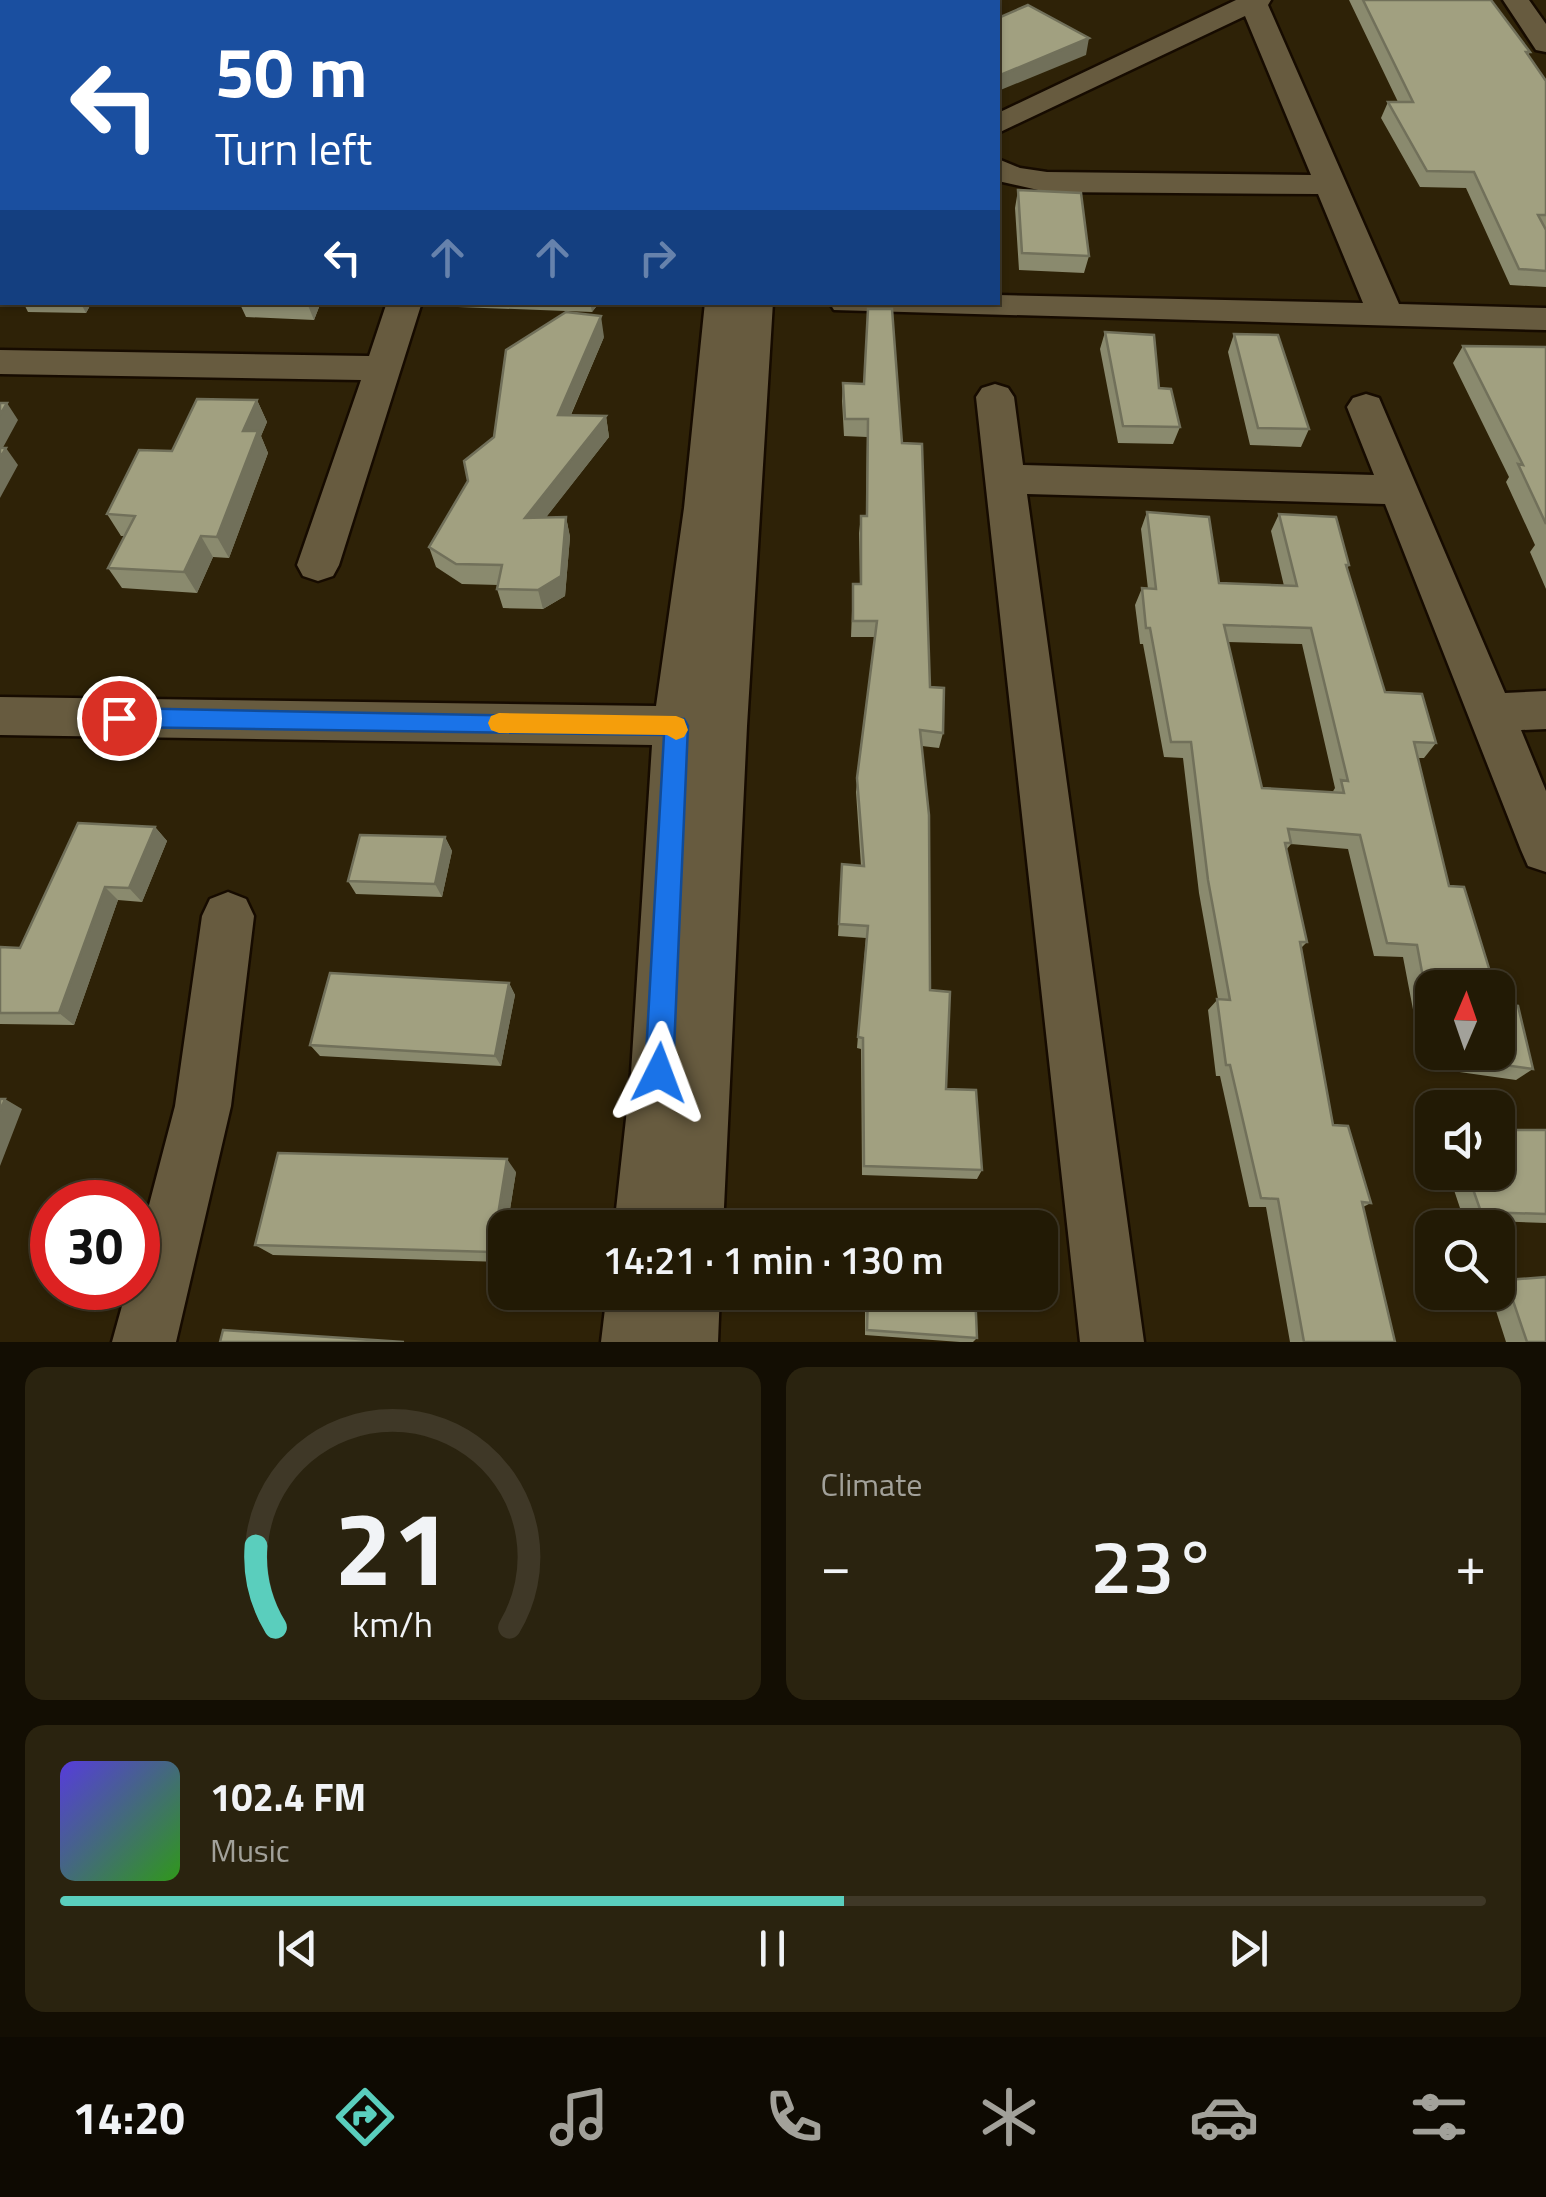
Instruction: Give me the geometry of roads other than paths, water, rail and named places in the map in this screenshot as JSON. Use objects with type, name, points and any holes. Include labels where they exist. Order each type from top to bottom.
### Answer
[{"type":"street","points":[[1516,0],[1546,44]]},
{"type":"street","points":[[1000,123],[1256,1],[1386,316]]},
{"type":"street","points":[[1000,169],[1011,176],[1047,182],[1334,185]]},
{"type":"street","points":[[318,565],[404,305]]},
{"type":"street","points":[[692,1210],[704,508],[722,305]]},
{"type":"street","points":[[646,1210],[700,726],[756,305]]},
{"type":"street","points":[[962,305],[1546,320]]},
{"type":"street","points":[[0,362],[384,368]]},
{"type":"street","points":[[995,397],[1112,1342]]},
{"type":"street","points":[[1366,407],[1546,850]]},
{"type":"street","points":[[1004,479],[1397,490]]},
{"type":"street","points":[[1490,714],[1546,710]]},
{"type":"street","points":[[0,716],[700,726]]},
{"type":"street","points":[[144,1342],[202,1106],[216,1029],[228,916]]},
{"type":"street","points":[[633,1342],[636,1310]]},
{"type":"street","points":[[686,1342],[688,1310]]}]
